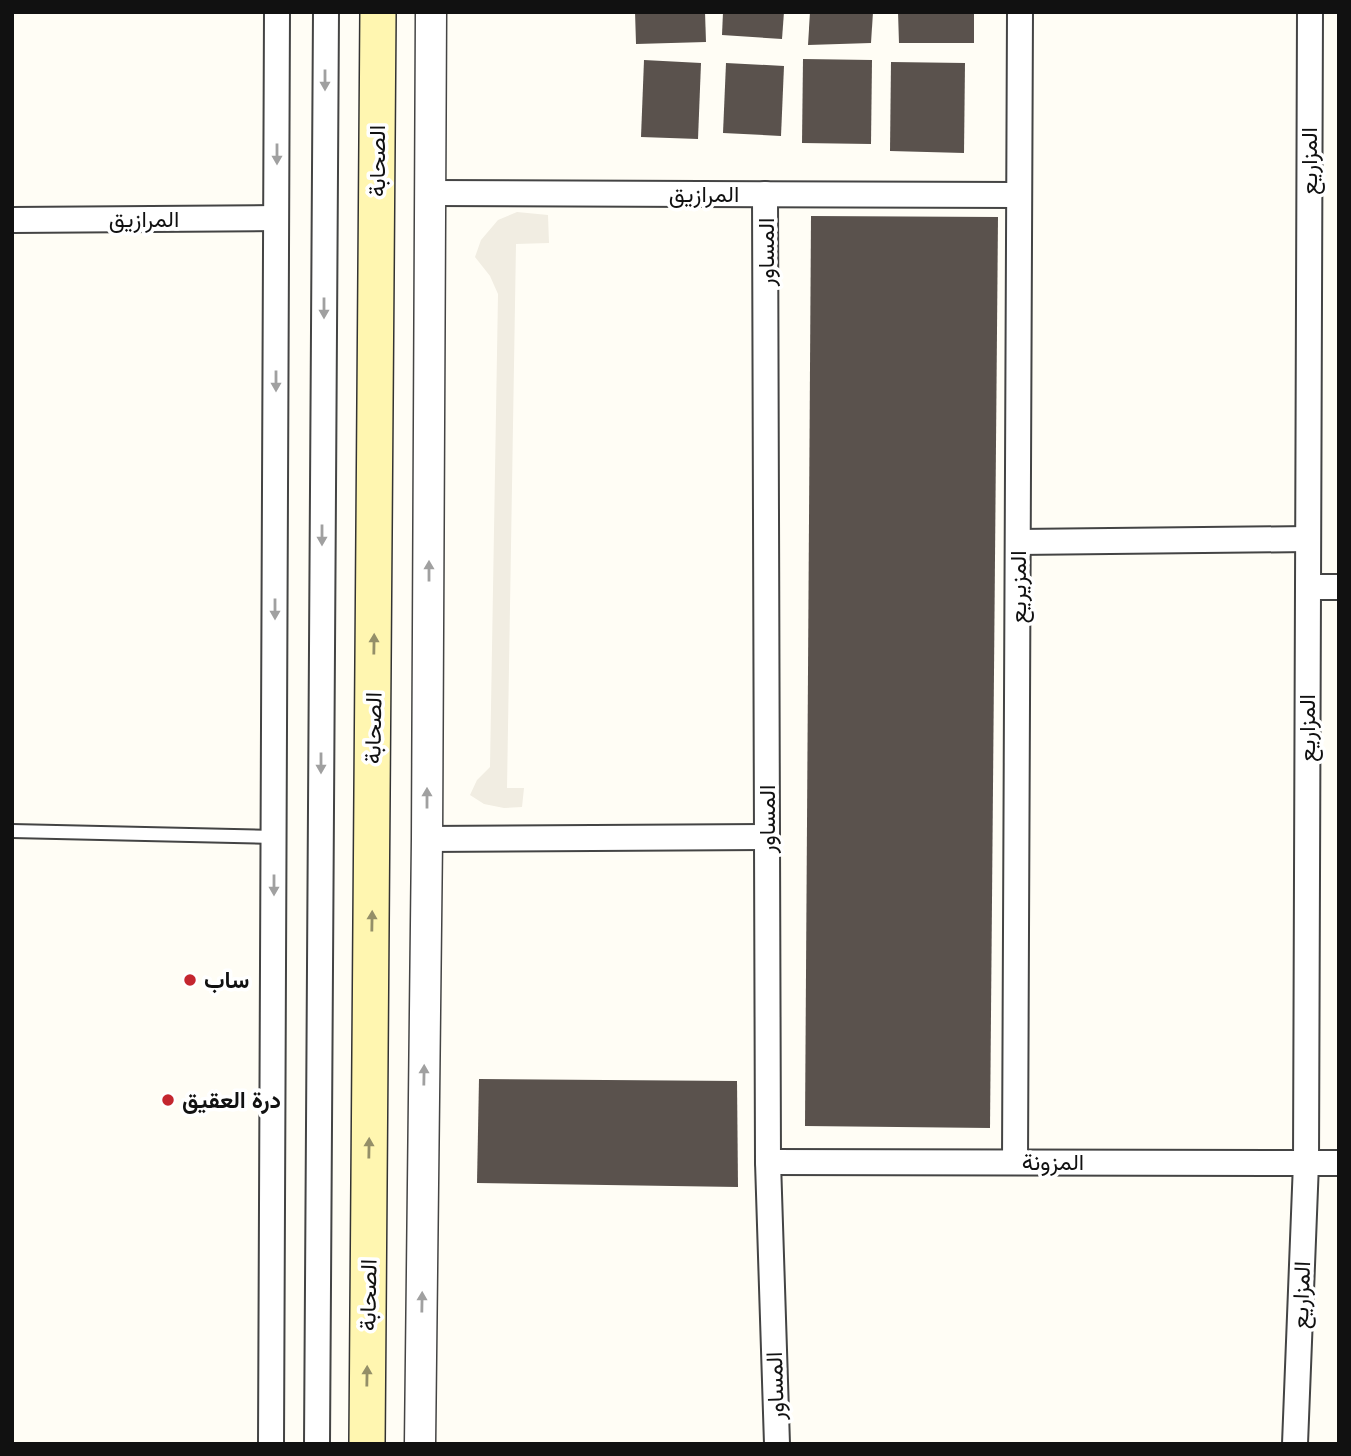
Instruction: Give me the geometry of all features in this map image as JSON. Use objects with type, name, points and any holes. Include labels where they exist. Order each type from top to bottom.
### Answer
[{"type":"main road","name":"الصحابة","points":[[367,1444],[378,12]]},
{"type":"street","points":[[271,1444],[277,12]]},
{"type":"street","points":[[317,1444],[326,12]]},
{"type":"street","points":[[420,1444],[427,839],[431,12]]},
{"type":"street","name":"المزيريع","points":[[1015,1162],[1020,12]]},
{"type":"street","name":"المزاريع","points":[[1295,1444],[1306,1163],[1310,12]]},
{"type":"street","name":"المرازيق","points":[[430,192],[1020,195]]},
{"type":"street","name":"المساور","points":[[765,194],[768,1162],[777,1444]]},
{"type":"street","name":"المرازيق","points":[[12,220],[276,218]]},
{"type":"street","points":[[1018,542],[1308,539]]},
{"type":"street","points":[[1308,587],[1339,587]]},
{"type":"street","points":[[427,839],[767,837]]},
{"type":"street","name":"المزونة","points":[[768,1162],[1339,1163]]},
{"type":"lane","points":[[12,831],[274,837]]},
{"type":"shaded area","points":[[517,212],[548,215],[549,243],[516,244],[507,788],[524,788],[522,807],[504,808],[484,804],[470,795],[477,780],[490,767],[498,294],[490,276],[475,257],[481,240],[498,220]]},
{"type":"building","points":[[635,12],[705,12],[706,42],[636,44]]},
{"type":"building","points":[[723,12],[784,12],[782,39],[722,35]]},
{"type":"building","points":[[810,12],[873,12],[871,43],[808,45]]},
{"type":"building","points":[[898,12],[974,12],[974,43],[899,43]]},
{"type":"building","points":[[803,59],[872,60],[871,144],[802,143]]},
{"type":"building","points":[[644,60],[701,63],[698,139],[641,137]]},
{"type":"building","points":[[891,62],[965,63],[964,153],[890,151]]},
{"type":"building","points":[[726,63],[784,66],[781,136],[723,133]]},
{"type":"building","points":[[811,216],[998,217],[990,1128],[805,1126]]},
{"type":"building","points":[[479,1079],[737,1081],[738,1187],[477,1183]]},
{"type":"place","name":"ساب","points":[[190,980]]},
{"type":"place","name":"درة العقيق","points":[[168,1100]]}]
